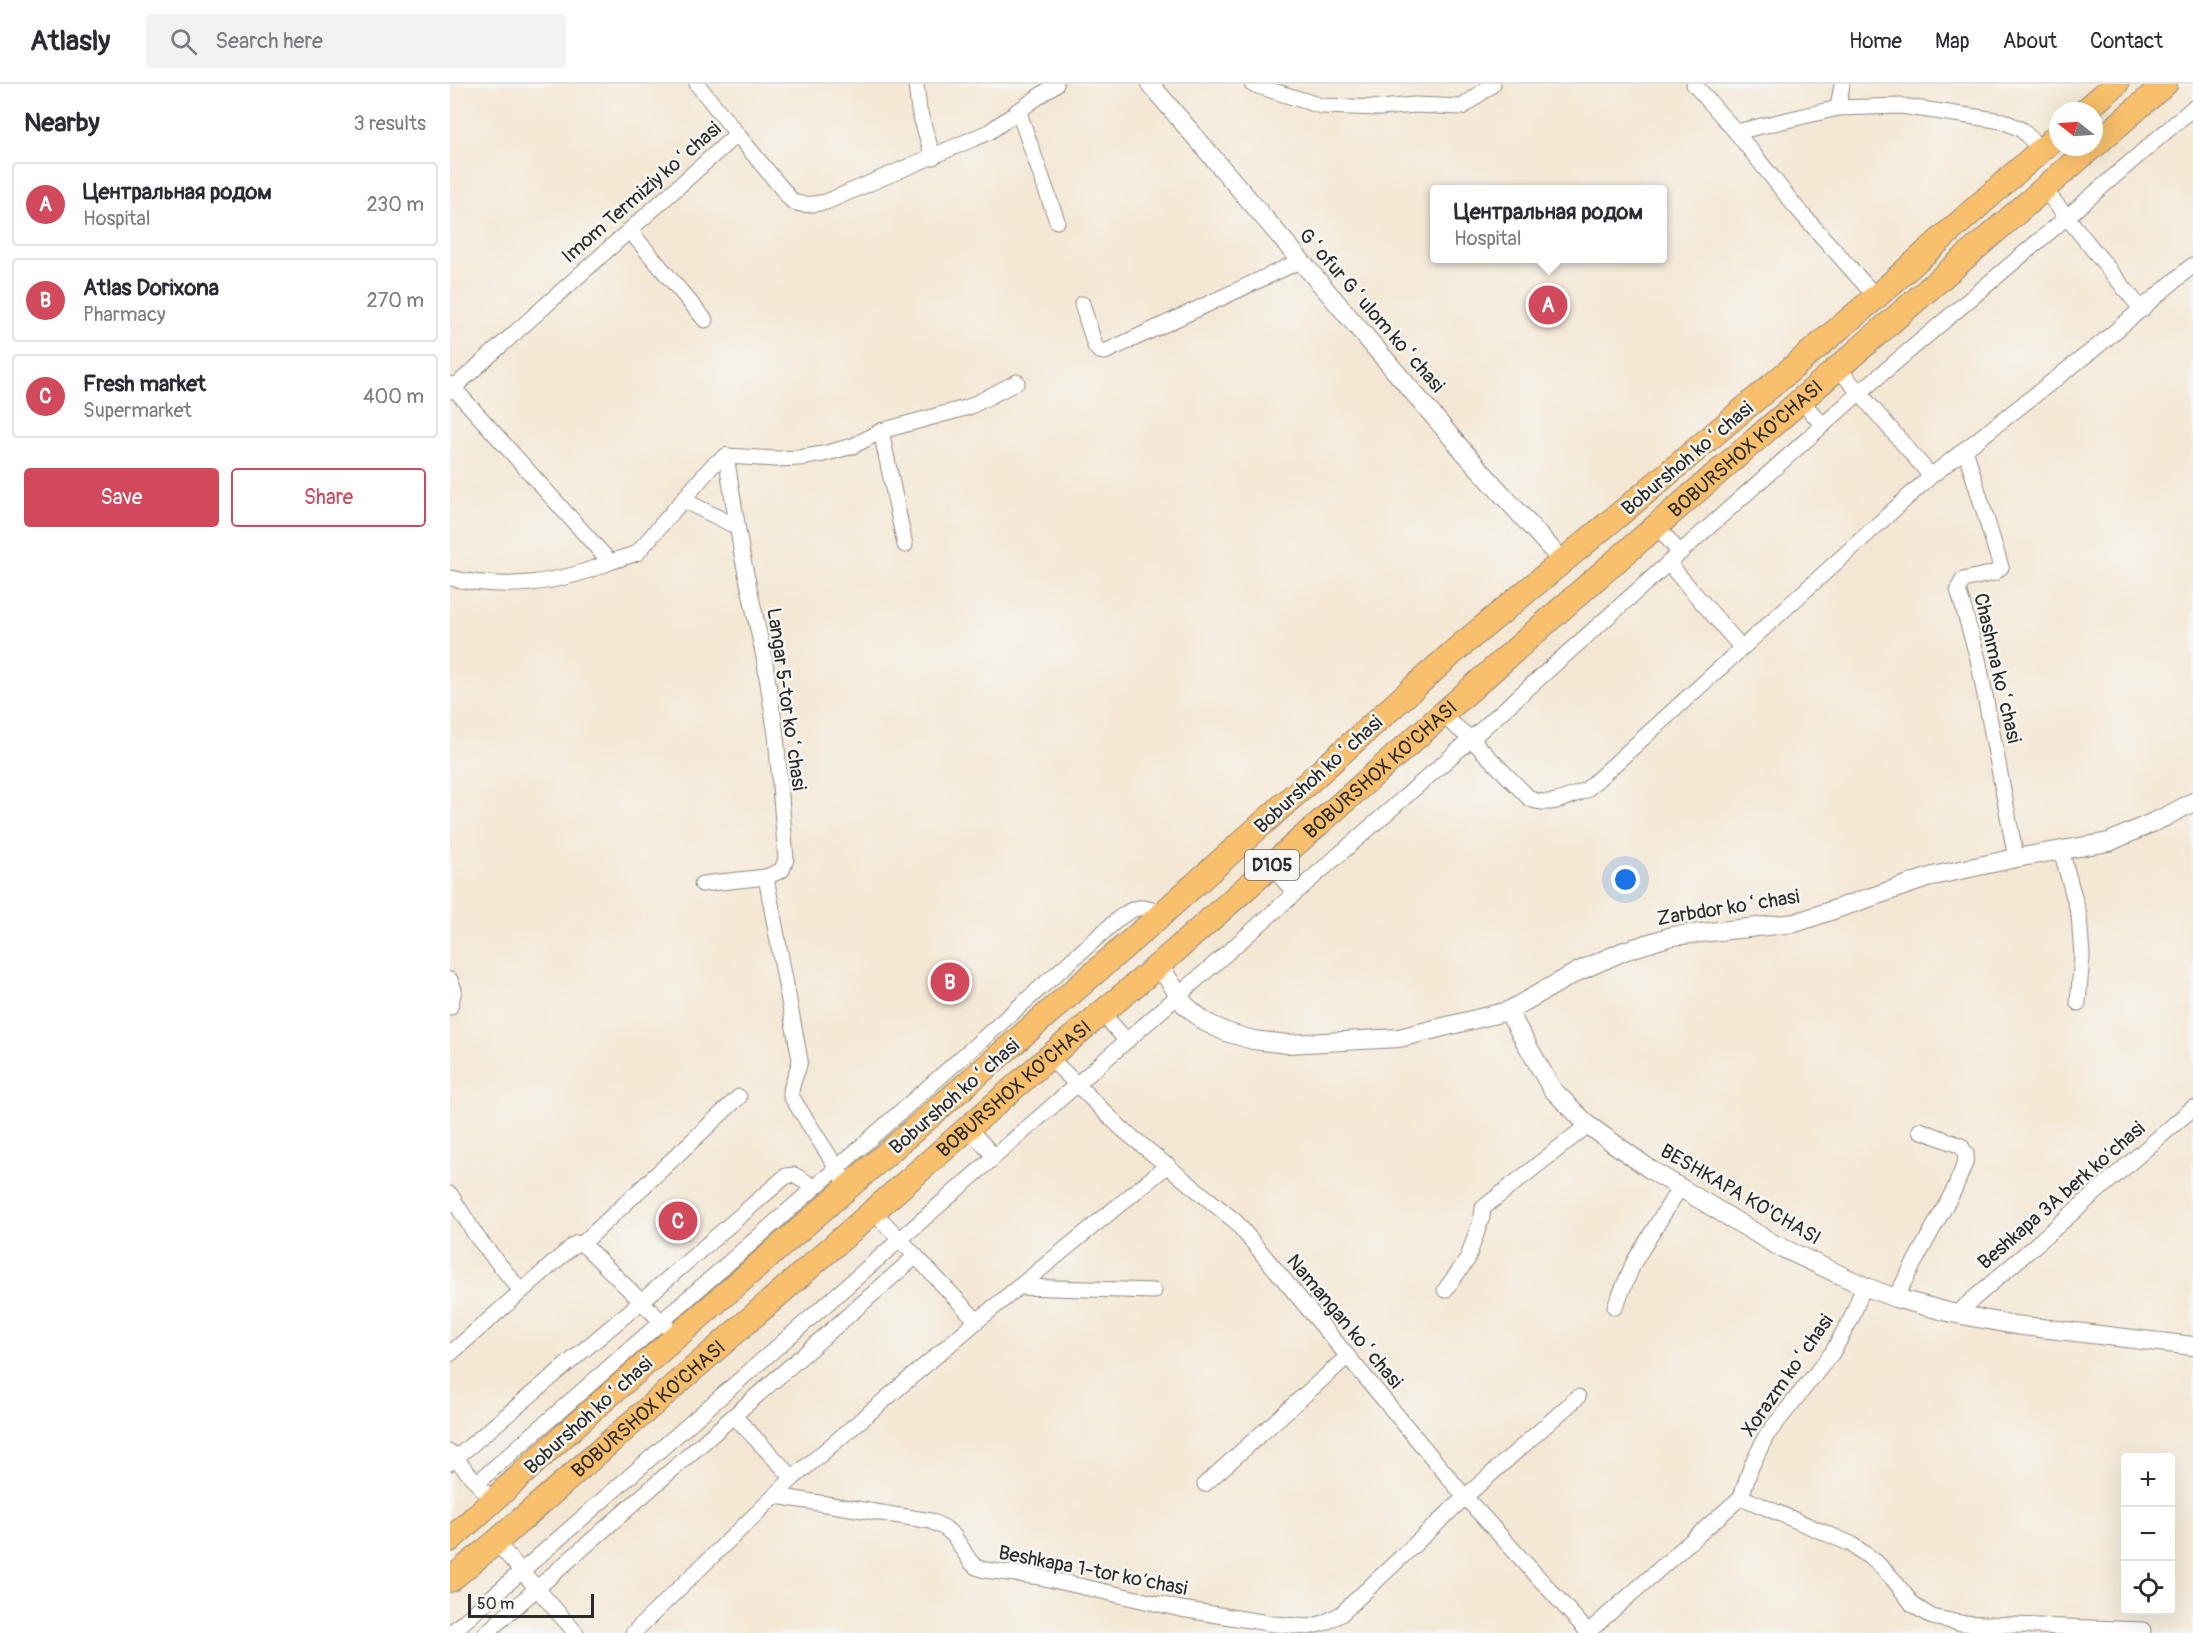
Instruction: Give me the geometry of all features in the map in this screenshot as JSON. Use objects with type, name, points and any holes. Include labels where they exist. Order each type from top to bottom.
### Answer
[{"type":"main road","points":[[2095,102],[2116,84]]},
{"type":"main road","name":"BOBURSHOX KO'CHASI","points":[[2103,137],[2165,84]]},
{"type":"main road","name":"Boburshoh koʻchasi","points":[[450,1540],[591,1411],[669,1329],[728,1277],[843,1178],[1162,914],[1458,648],[1876,297],[2049,142]]},
{"type":"main road","name":"BOBURSHOX KO'CHASI","points":[[450,1580],[1049,1057],[1159,965],[1585,588],[2082,156]]},
{"type":"main road","points":[[1563,562],[1585,588]]},
{"type":"street","points":[[697,84],[737,134]]},
{"type":"street","points":[[916,84],[919,110],[933,157]]},
{"type":"street","name":"Imom Termiziy koʻchasi","points":[[451,388],[737,134],[787,196],[796,203],[803,205],[826,202],[989,132],[1056,84]]},
{"type":"street","name":"Gʻofur Gʻulom koʻchasi","points":[[1150,84],[1465,453],[1563,562]]},
{"type":"street","points":[[1252,84],[1321,106],[1380,108],[1415,105],[1462,107],[1493,84]]},
{"type":"street","points":[[1694,84],[1795,206],[1876,297]]},
{"type":"street","points":[[1838,108],[1842,84]]},
{"type":"street","points":[[1736,132],[1838,108],[1901,106],[2003,121],[2049,142]]},
{"type":"street","points":[[451,1633],[1470,739],[1859,393],[2067,218],[2193,108]]},
{"type":"street","points":[[1018,110],[1057,221]]},
{"type":"street","points":[[2044,189],[2142,310]]},
{"type":"street","points":[[630,231],[705,320]]},
{"type":"street","points":[[1082,303],[1095,346],[1099,351],[1105,352],[1300,261]]},
{"type":"street","points":[[1442,715],[1470,739],[1530,799],[1540,803],[1563,800],[1586,790],[1931,476],[2142,310],[2193,265]]},
{"type":"street","points":[[1838,368],[1931,476]]},
{"type":"street","points":[[450,578],[500,585],[529,584],[570,577],[637,553],[713,465],[726,456],[799,458],[853,446],[881,431],[969,406],[1017,381]]},
{"type":"street","points":[[451,388],[610,562]]},
{"type":"street","points":[[1801,400],[1823,425]]},
{"type":"street","points":[[881,431],[905,545]]},
{"type":"street","name":"Chashma koʻchasi","points":[[1965,449],[2001,567],[1994,573],[1963,580],[1958,589],[1978,659],[2016,858]]},
{"type":"street","name":"Langar 5-tor koʻchasi","points":[[726,456],[737,528],[768,679],[776,735],[786,860],[782,870],[766,877]]},
{"type":"street","points":[[683,500],[737,528]]},
{"type":"street","points":[[1657,526],[1680,553]]},
{"type":"street","points":[[1668,563],[1741,647]]},
{"type":"street","name":"Zarbdor koʻchasi","points":[[1159,965],[1185,1005],[1205,1022],[1226,1032],[1253,1040],[1288,1044],[1399,1038],[1508,1011],[1586,968],[1624,951],[1672,936],[1795,923],[1933,876],[2016,858],[2109,842],[2193,802]]},
{"type":"street","points":[[2061,850],[2079,915],[2082,956],[2078,1004]]},
{"type":"street","points":[[1271,866],[1295,892]]},
{"type":"street","points":[[702,884],[766,877],[800,1060],[791,1096],[843,1178],[814,1188],[728,1277],[702,1248]]},
{"type":"street","points":[[450,980],[454,990],[450,1007]]},
{"type":"street","name":"BESHKAPA KO'CHASI","points":[[1508,1011],[1552,1089],[1588,1125],[1651,1170],[1774,1244],[1895,1298],[1956,1314],[2015,1325],[2193,1346]]},
{"type":"street","points":[[1102,1013],[1126,1041]]},
{"type":"street","name":"Namangan koʻchasi","points":[[1049,1057],[1121,1128],[1235,1221],[1465,1497],[1588,1633]]},
{"type":"street","points":[[450,1354],[574,1245],[582,1244],[740,1097]]},
{"type":"street","name":"Beshkapa 3A berk koʼchasi","points":[[1956,1314],[2193,1108]]},
{"type":"street","points":[[1445,1290],[1467,1260],[1483,1208],[1588,1125]]},
{"type":"street","points":[[968,1128],[994,1156]]},
{"type":"street","points":[[1895,1298],[1954,1190],[1965,1163],[1966,1154],[1961,1146],[1920,1130]]},
{"type":"street","points":[[633,1633],[793,1478],[976,1321],[1168,1166]]},
{"type":"street","points":[[493,1501],[452,1458],[642,1301],[786,1176],[794,1175],[814,1188]]},
{"type":"street","points":[[1615,1307],[1634,1262],[1680,1187]]},
{"type":"street","points":[[450,1194],[477,1237],[521,1291]]},
{"type":"street","points":[[873,1211],[976,1321]]},
{"type":"street","points":[[477,1483],[669,1329],[582,1244]]},
{"type":"street","points":[[486,1633],[916,1256]]},
{"type":"street","name":"Xorazm koʻchasi","points":[[1741,1497],[1751,1467],[1766,1436],[1832,1353],[1851,1319],[1864,1286]]},
{"type":"street","points":[[1020,1287],[1154,1291]]},
{"type":"street","points":[[1205,1484],[1347,1357]]},
{"type":"street","name":"Beshkapa 1-tor koʼchasi","points":[[776,1496],[931,1521],[954,1536],[970,1561],[976,1567],[985,1570],[1040,1577],[1250,1627],[1308,1627],[1324,1623],[1341,1614],[1465,1497],[1578,1397]]},
{"type":"street","points":[[734,1416],[793,1478]]},
{"type":"street","points":[[1588,1633],[1741,1497],[1851,1544],[1876,1562],[1913,1605],[1932,1617],[1960,1623],[2143,1630]]},
{"type":"street","points":[[496,1542],[576,1633]]},
{"type":"place","name":"Центральная родом","points":[[1548,305]]},
{"type":"place","name":"Atlas Dorixona","points":[[950,982]]},
{"type":"place","name":"Fresh market","points":[[678,1221]]}]
